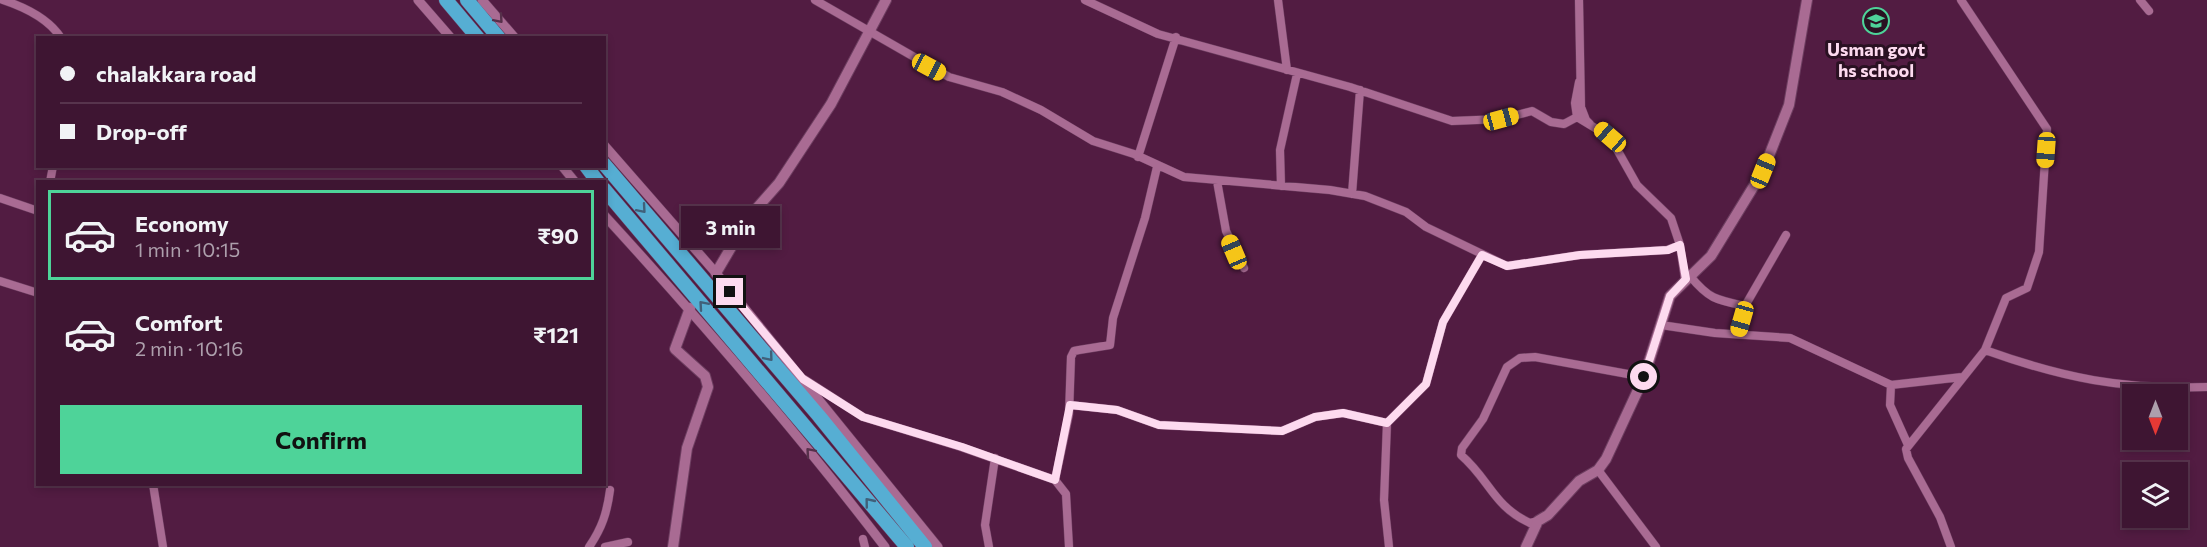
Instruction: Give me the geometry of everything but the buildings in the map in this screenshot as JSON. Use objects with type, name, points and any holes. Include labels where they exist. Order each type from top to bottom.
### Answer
[{"type":"highway","points":[[446,0],[476,36]]},
{"type":"highway","points":[[467,0],[497,36]]},
{"type":"highway","points":[[606,166],[775,364],[925,547]]},
{"type":"highway","points":[[606,191],[907,547]]},
{"type":"main road","points":[[716,273],[749,217],[779,183],[831,104],[886,0]]},
{"type":"main road","points":[[1526,547],[1538,521],[1548,515],[1580,481],[1598,470],[1606,459],[1644,377],[1670,296],[1711,256],[1763,171],[1789,105],[1807,0]]},
{"type":"main road","points":[[673,547],[687,448],[708,387],[705,376],[675,348],[690,308]]},
{"type":"street","points":[[3,0],[39,17],[56,30],[60,36]]},
{"type":"street","points":[[418,0],[449,36]]},
{"type":"street","points":[[482,0],[513,36]]},
{"type":"street","points":[[815,0],[949,77],[1002,92],[1041,110],[1093,141],[1184,177],[1352,194],[1406,212],[1426,227],[1507,266],[1580,255],[1668,250],[1680,245]]},
{"type":"street","points":[[1085,0],[1136,26],[1297,74],[1360,90],[1452,121],[1501,119],[1532,111],[1551,122],[1564,124],[1576,117]]},
{"type":"street","points":[[1278,0],[1287,70]]},
{"type":"street","points":[[1579,0],[1579,82],[1582,112],[1591,124]]},
{"type":"street","points":[[1908,445],[1985,351],[2006,298],[2027,288],[2039,252],[2047,129],[1960,0]]},
{"type":"street","points":[[2140,0],[2149,11]]},
{"type":"street","points":[[1138,157],[1176,37]]},
{"type":"street","points":[[1281,186],[1280,150],[1297,74]]},
{"type":"street","points":[[1576,117],[1575,103],[1579,82]]},
{"type":"street","points":[[1352,194],[1360,90]]},
{"type":"street","points":[[1576,117],[1610,137],[1636,185],[1671,218],[1688,277],[1715,300],[1745,306]]},
{"type":"street","points":[[606,147],[716,273],[938,547]]},
{"type":"street","points":[[1055,480],[1070,405],[1071,357],[1074,351],[1110,345],[1113,318],[1145,218],[1157,167]]},
{"type":"street","points":[[564,168],[573,180]]},
{"type":"street","points":[[1217,181],[1226,231],[1244,268]]},
{"type":"street","points":[[0,198],[36,210]]},
{"type":"street","points":[[606,217],[690,308],[828,472],[885,547]]},
{"type":"street","points":[[1738,333],[1745,306],[1786,235]]},
{"type":"street","points":[[1389,547],[1384,489],[1387,423],[1426,384],[1443,322],[1482,255]]},
{"type":"street","points":[[0,281],[36,292]]},
{"type":"street","points":[[1661,325],[1715,333],[1790,338],[1891,385],[1962,377]]},
{"type":"street","points":[[1985,351],[2059,375],[2094,382],[2155,387],[2207,387]]},
{"type":"street","points":[[1538,521],[1530,523],[1493,497],[1477,468],[1461,455],[1460,451],[1489,407],[1507,368],[1520,357],[1535,357],[1644,377]]},
{"type":"street","points":[[803,379],[863,417],[995,458],[1055,480],[1066,494],[1069,547]]},
{"type":"street","points":[[1891,385],[1890,405],[1908,445],[1908,458],[1940,517],[1951,547]]},
{"type":"street","points":[[1070,405],[1117,410],[1159,425],[1282,431],[1315,417],[1343,413],[1387,423]]},
{"type":"street","points":[[989,547],[985,525],[995,458]]},
{"type":"street","points":[[1598,470],[1656,547]]},
{"type":"street","points":[[153,486],[163,547]]},
{"type":"street","points":[[589,547],[604,521],[610,490]]},
{"type":"street","points":[[605,547],[628,542]]},
{"type":"place","name":"Usman govt hs school","points":[[1876,21]]},
{"type":"route","points":[[730,292],[803,379],[849,409],[863,417],[1008,462],[1055,480],[1070,405],[1117,410],[1159,425],[1282,431],[1315,417],[1343,413],[1387,423],[1426,384],[1443,322],[1482,255],[1507,266],[1549,262],[1580,255],[1618,255],[1668,250],[1680,245],[1686,279],[1670,296],[1644,377]]}]
